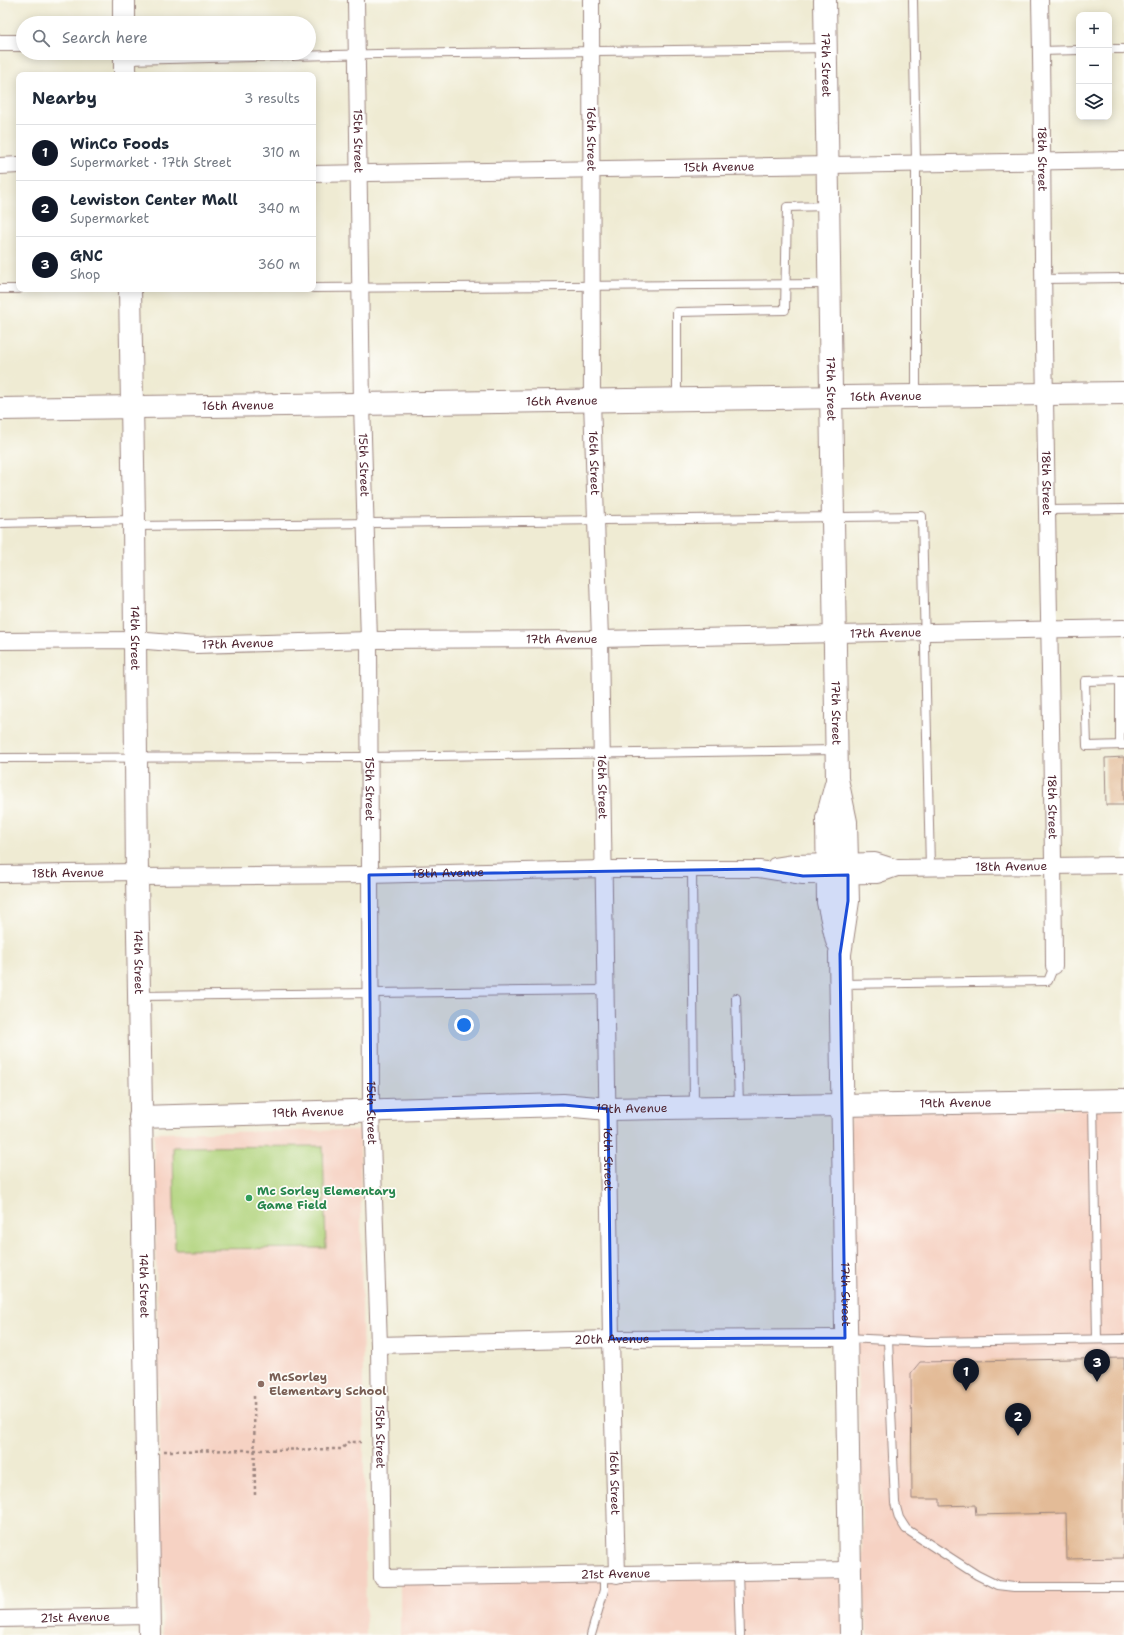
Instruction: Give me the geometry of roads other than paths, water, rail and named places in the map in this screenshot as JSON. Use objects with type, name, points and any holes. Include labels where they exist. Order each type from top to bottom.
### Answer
[{"type":"main road","points":[[124,0],[124,16]]},
{"type":"main road","name":"17th Street","points":[[825,0],[836,750],[837,779],[846,822],[837,868],[848,901],[840,954],[840,984],[851,1635]]},
{"type":"main road","name":"14th Street","points":[[130,292],[133,407],[138,996],[149,1626]]},
{"type":"main road","name":"16th Avenue","points":[[0,409],[1124,393]]},
{"type":"main road","name":"19th Avenue","points":[[140,1116],[563,1105],[608,1109],[1124,1100]]},
{"type":"street","name":"15th Street","points":[[356,0],[362,404],[369,640],[371,1111],[379,1345],[382,1578]]},
{"type":"street","name":"16th Street","points":[[590,0],[592,400],[600,639],[608,1109],[611,1340],[611,1575]]},
{"type":"street","name":"18th Street","points":[[1040,0],[1043,161],[1044,394],[1054,866],[1054,966]]},
{"type":"street","points":[[0,43],[16,43]]},
{"type":"street","name":"15th Avenue","points":[[316,174],[916,162],[1124,160]]},
{"type":"street","points":[[0,166],[16,165]]},
{"type":"street","name":"17th Avenue","points":[[0,641],[135,640],[196,645],[369,640],[600,639],[1124,628]]},
{"type":"street","name":"18th Avenue","points":[[0,874],[370,875],[604,869],[759,869],[794,863],[837,868],[877,875],[897,868],[1124,865]]},
{"type":"street","name":"20th Avenue","points":[[379,1345],[611,1340],[845,1338]]},
{"type":"street","name":"21st Avenue","points":[[382,1578],[850,1570]]},
{"type":"street","name":"21st Avenue","points":[[0,1619],[149,1626]]},
{"type":"lane","points":[[913,0],[916,162],[916,396]]},
{"type":"lane","points":[[316,56],[826,48]]},
{"type":"lane","points":[[1112,49],[1124,49]]},
{"type":"lane","points":[[1041,50],[1076,50]]},
{"type":"lane","points":[[125,63],[212,60]]},
{"type":"lane","points":[[677,399],[677,312],[785,310],[787,207],[828,206]]},
{"type":"lane","points":[[1043,278],[1124,278]]},
{"type":"lane","points":[[316,288],[830,284]]},
{"type":"lane","points":[[0,289],[16,288]]},
{"type":"lane","points":[[1047,510],[1124,509]]},
{"type":"lane","points":[[0,523],[366,524],[922,516],[926,632],[930,868]]},
{"type":"lane","points":[[1122,680],[1122,745],[1087,746],[1086,681],[1122,680]]},
{"type":"lane","points":[[0,758],[370,757],[836,750]]},
{"type":"lane","points":[[692,869],[694,1108]]},
{"type":"lane","points":[[840,984],[1048,981],[1054,966]]},
{"type":"lane","points":[[138,996],[606,990]]},
{"type":"lane","points":[[736,998],[739,1106]]},
{"type":"lane","points":[[1093,1101],[1097,1339]]},
{"type":"lane","points":[[845,1338],[928,1342],[1124,1339]]},
{"type":"lane","points":[[888,1340],[895,1503],[899,1518],[906,1529],[976,1576],[997,1585],[1014,1587],[1124,1587]]},
{"type":"lane","points":[[738,1571],[740,1635]]},
{"type":"lane","points":[[591,1635],[604,1590],[611,1575]]},
{"type":"place","name":"Mc Sorley Elementary Game Field","points":[[249,1198]]},
{"type":"place","name":"GNC","points":[[1097,1382]]},
{"type":"place","name":"McSorley Elementary School","points":[[261,1384]]},
{"type":"place","name":"WinCo Foods","points":[[966,1391]]},
{"type":"place","name":"Lewiston Center Mall","points":[[1018,1436]]}]
